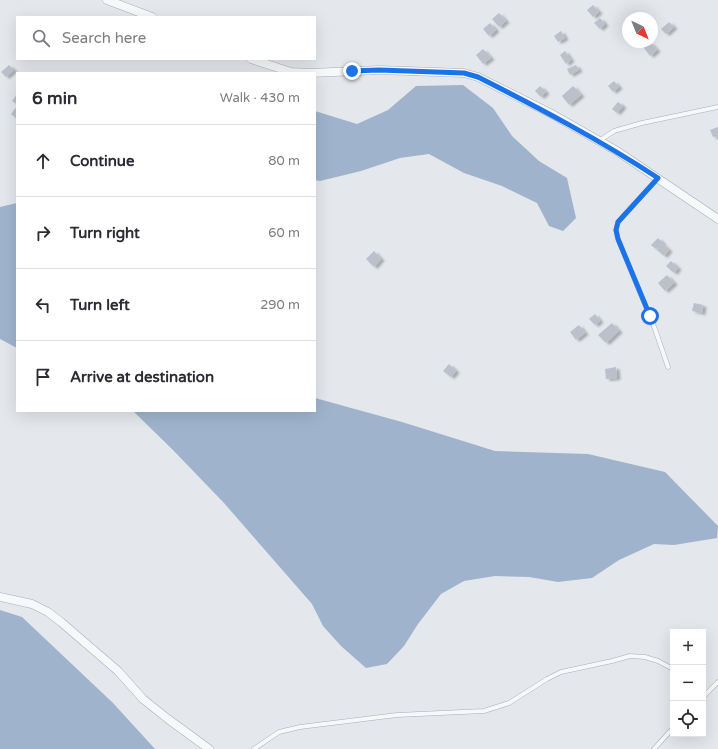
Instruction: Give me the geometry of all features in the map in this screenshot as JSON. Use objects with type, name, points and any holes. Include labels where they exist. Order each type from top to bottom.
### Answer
[{"type":"street","points":[[107,0],[149,16]]},
{"type":"street","points":[[254,60],[291,72]]},
{"type":"street","points":[[316,73],[379,70],[464,73],[478,77],[550,113],[617,151],[718,219]]},
{"type":"street","points":[[0,597],[32,604],[48,612],[118,671],[144,699],[168,719],[209,749]]},
{"type":"lane","points":[[599,141],[614,131],[642,123],[718,107]]},
{"type":"lane","points":[[658,178],[618,222],[616,230],[618,239],[655,329],[668,367]]},
{"type":"lane","points":[[254,749],[279,732],[300,727],[397,715],[484,711],[509,703],[561,672],[630,656],[645,657],[658,661],[670,667]]},
{"type":"lane","points":[[706,693],[718,682]]},
{"type":"lane","points":[[654,749],[670,731]]},
{"type":"water","points":[[463,85],[493,108],[512,136],[539,161],[567,178],[576,218],[563,231],[549,226],[537,203],[502,186],[464,173],[429,154],[400,158],[361,171],[320,181],[316,180],[316,111],[357,124],[388,110],[416,86]]},
{"type":"water","points":[[16,203],[16,347],[0,339],[0,207]]},
{"type":"water","points":[[316,398],[402,422],[495,451],[588,454],[665,472],[718,526],[717,538],[674,545],[654,544],[619,560],[592,578],[558,582],[529,577],[495,576],[464,581],[441,594],[418,624],[404,646],[387,664],[366,668],[341,646],[323,626],[312,604],[224,503],[134,412],[316,412]]},
{"type":"water","points":[[0,610],[22,617],[113,703],[155,749],[0,749]]},
{"type":"building","points":[[593,5],[599,12],[593,17],[587,10]]},
{"type":"building","points":[[499,13],[506,21],[499,27],[492,19]]},
{"type":"building","points":[[600,18],[605,24],[600,29],[594,23]]},
{"type":"building","points":[[669,22],[674,27],[666,34],[661,29]]},
{"type":"building","points":[[490,23],[496,30],[489,36],[483,29]]},
{"type":"building","points":[[561,31],[565,38],[558,42],[554,36]]},
{"type":"building","points":[[644,48],[655,48],[657,50],[650,56]]},
{"type":"building","points":[[483,49],[491,58],[483,64],[476,55]]},
{"type":"building","points":[[565,51],[571,60],[566,64],[560,55]]},
{"type":"building","points":[[9,65],[14,70],[6,77],[1,72]]},
{"type":"building","points":[[576,65],[579,70],[570,75],[567,69]]},
{"type":"building","points":[[614,81],[619,87],[613,92],[608,86]]},
{"type":"building","points":[[540,86],[546,92],[541,97],[535,91]]},
{"type":"building","points":[[573,86],[581,95],[569,105],[562,96]]},
{"type":"building","points":[[16,95],[16,103],[12,101]]},
{"type":"building","points":[[618,102],[623,106],[617,113],[612,109]]},
{"type":"building","points":[[16,107],[16,118],[11,114]]},
{"type":"building","points":[[718,127],[718,136],[713,137],[710,130]]},
{"type":"building","points":[[658,238],[663,243],[656,249],[651,245]]},
{"type":"building","points":[[663,244],[669,250],[664,256],[657,250]]},
{"type":"building","points":[[374,251],[381,259],[374,267],[366,259]]},
{"type":"building","points":[[671,261],[678,268],[674,273],[666,266]]},
{"type":"building","points":[[667,275],[674,283],[665,291],[658,283]]},
{"type":"building","points":[[694,303],[703,305],[702,313],[692,311]]},
{"type":"building","points":[[595,314],[600,321],[595,325],[589,319]]},
{"type":"building","points":[[612,323],[619,331],[606,343],[598,335]]},
{"type":"building","points":[[579,325],[585,333],[576,340],[570,332]]},
{"type":"building","points":[[449,364],[456,371],[451,377],[443,371]]},
{"type":"building","points":[[616,367],[617,378],[606,379],[605,369]]},
{"type":"route","points":[[352,71],[379,70],[464,73],[478,77],[550,113],[617,151],[658,178],[618,222],[616,230],[618,239],[650,316]]}]
